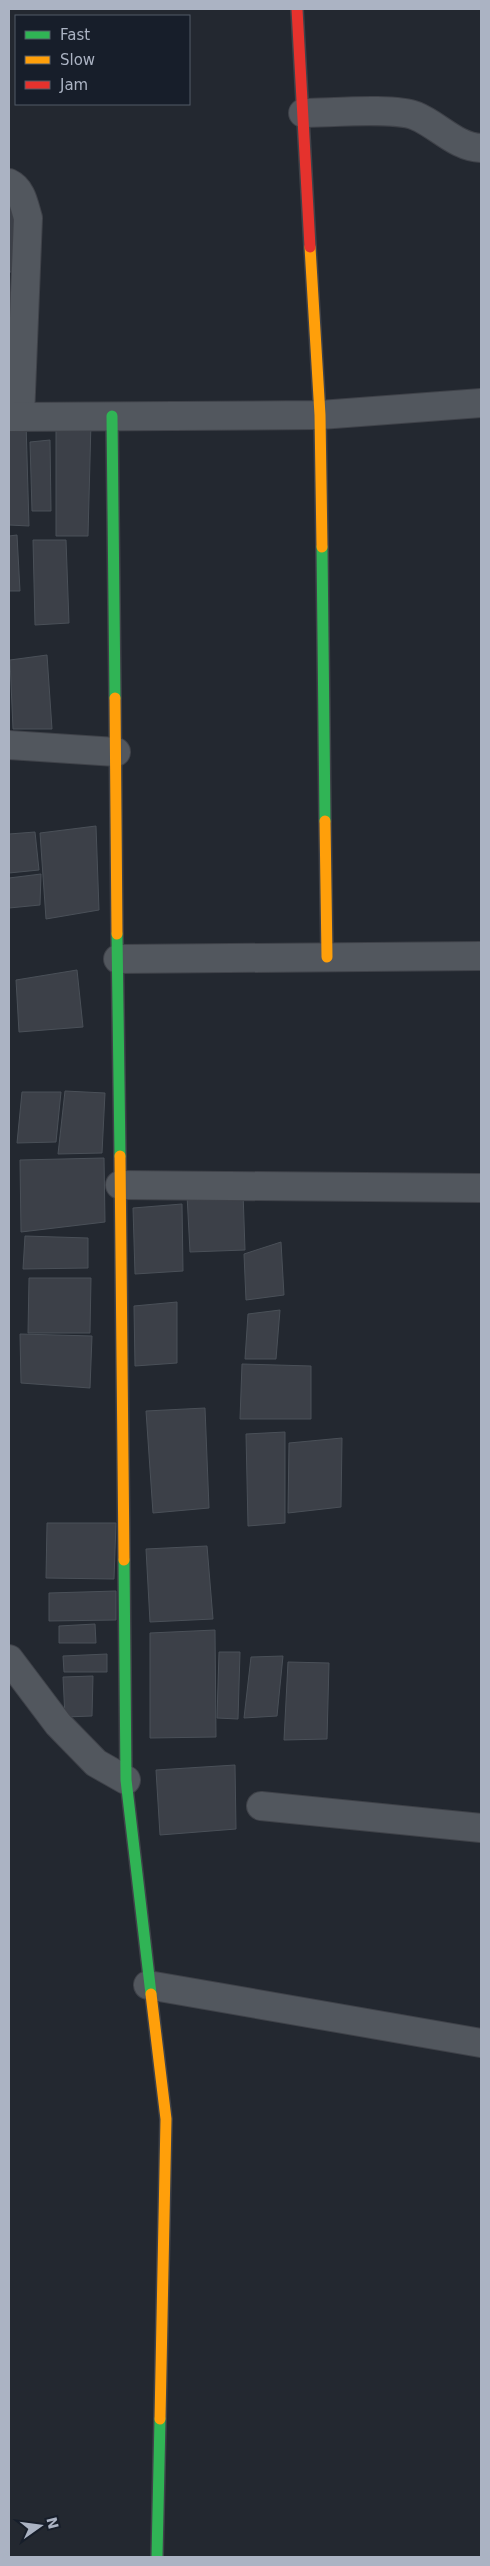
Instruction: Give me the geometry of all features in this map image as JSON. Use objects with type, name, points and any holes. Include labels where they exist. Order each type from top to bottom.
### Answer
[{"type":"street","points":[[297,9],[320,415],[327,957]]},
{"type":"street","points":[[304,113],[396,112],[415,115],[457,140],[474,148],[481,148]]},
{"type":"street","points":[[9,183],[14,185],[23,198],[28,218],[14,417],[320,415],[481,403]]},
{"type":"street","points":[[112,416],[126,1780],[148,1986],[166,2119],[157,2557]]},
{"type":"street","points":[[9,745],[116,752]]},
{"type":"street","points":[[118,959],[481,956]]},
{"type":"street","points":[[120,1185],[481,1188]]},
{"type":"street","points":[[9,1659],[58,1724],[96,1763],[126,1780]]},
{"type":"street","points":[[262,1806],[481,1828]]},
{"type":"street","points":[[148,1986],[481,2043]]},
{"type":"building","points":[[9,198],[19,199],[17,272],[9,272]]},
{"type":"building","points":[[9,422],[26,422],[29,526],[9,525]]},
{"type":"building","points":[[91,422],[88,536],[56,536],[56,424]]},
{"type":"building","points":[[50,440],[51,511],[32,511],[30,442]]},
{"type":"building","points":[[17,535],[20,591],[9,591],[9,536]]},
{"type":"building","points":[[33,540],[66,540],[69,623],[35,625]]},
{"type":"building","points":[[47,655],[52,729],[13,729],[10,660]]},
{"type":"building","points":[[96,826],[99,910],[46,919],[40,833]]},
{"type":"building","points":[[35,832],[39,870],[9,873],[9,834]]},
{"type":"building","points":[[41,874],[40,905],[9,908],[9,878]]},
{"type":"building","points":[[77,970],[83,1027],[19,1032],[16,980]]},
{"type":"building","points":[[65,1091],[105,1093],[102,1153],[58,1154]]},
{"type":"building","points":[[22,1092],[61,1092],[56,1142],[17,1143]]},
{"type":"building","points":[[104,1158],[105,1222],[21,1232],[20,1160]]},
{"type":"building","points":[[243,1192],[245,1250],[190,1252],[187,1195]]},
{"type":"building","points":[[182,1204],[183,1271],[135,1274],[133,1208]]},
{"type":"building","points":[[25,1236],[88,1238],[88,1268],[23,1269]]},
{"type":"building","points":[[281,1242],[284,1295],[246,1300],[244,1254]]},
{"type":"building","points":[[29,1278],[91,1278],[90,1333],[28,1333]]},
{"type":"building","points":[[177,1302],[177,1363],[135,1366],[134,1306]]},
{"type":"building","points":[[280,1310],[276,1359],[245,1359],[248,1314]]},
{"type":"building","points":[[20,1334],[92,1336],[90,1388],[21,1383]]},
{"type":"building","points":[[242,1364],[311,1366],[311,1419],[240,1419]]},
{"type":"building","points":[[205,1408],[209,1508],[153,1513],[146,1411]]},
{"type":"building","points":[[285,1432],[285,1523],[248,1526],[246,1434]]},
{"type":"building","points":[[342,1438],[341,1507],[288,1513],[289,1443]]},
{"type":"building","points":[[47,1523],[116,1523],[114,1579],[46,1578]]},
{"type":"building","points":[[207,1546],[213,1619],[150,1622],[146,1549]]},
{"type":"building","points":[[116,1591],[116,1620],[49,1621],[49,1593]]},
{"type":"building","points":[[95,1624],[96,1643],[59,1643],[59,1626]]},
{"type":"building","points":[[215,1630],[216,1737],[150,1738],[150,1633]]},
{"type":"building","points":[[219,1652],[240,1652],[238,1719],[217,1718]]},
{"type":"building","points":[[107,1654],[107,1672],[64,1672],[63,1656]]},
{"type":"building","points":[[283,1656],[277,1716],[244,1718],[251,1657]]},
{"type":"building","points":[[288,1662],[329,1663],[327,1739],[284,1740]]},
{"type":"building","points":[[93,1676],[92,1716],[65,1717],[63,1677]]},
{"type":"building","points":[[235,1765],[236,1829],[160,1835],[156,1770]]},
{"type":"traffic: fast","points":[[112,416],[115,698]]},
{"type":"traffic: fast","points":[[322,547],[325,821]]},
{"type":"traffic: fast","points":[[117,934],[120,1156]]},
{"type":"traffic: fast","points":[[124,1560],[126,1780],[151,1994]]},
{"type":"traffic: fast","points":[[157,2557],[160,2419]]},
{"type":"traffic: slow","points":[[310,247],[320,415],[322,547]]},
{"type":"traffic: slow","points":[[115,698],[117,934]]},
{"type":"traffic: slow","points":[[325,821],[327,957]]},
{"type":"traffic: slow","points":[[120,1156],[124,1560]]},
{"type":"traffic: slow","points":[[151,1994],[166,2119],[160,2419]]},
{"type":"traffic: jam","points":[[297,9],[310,247]]}]
